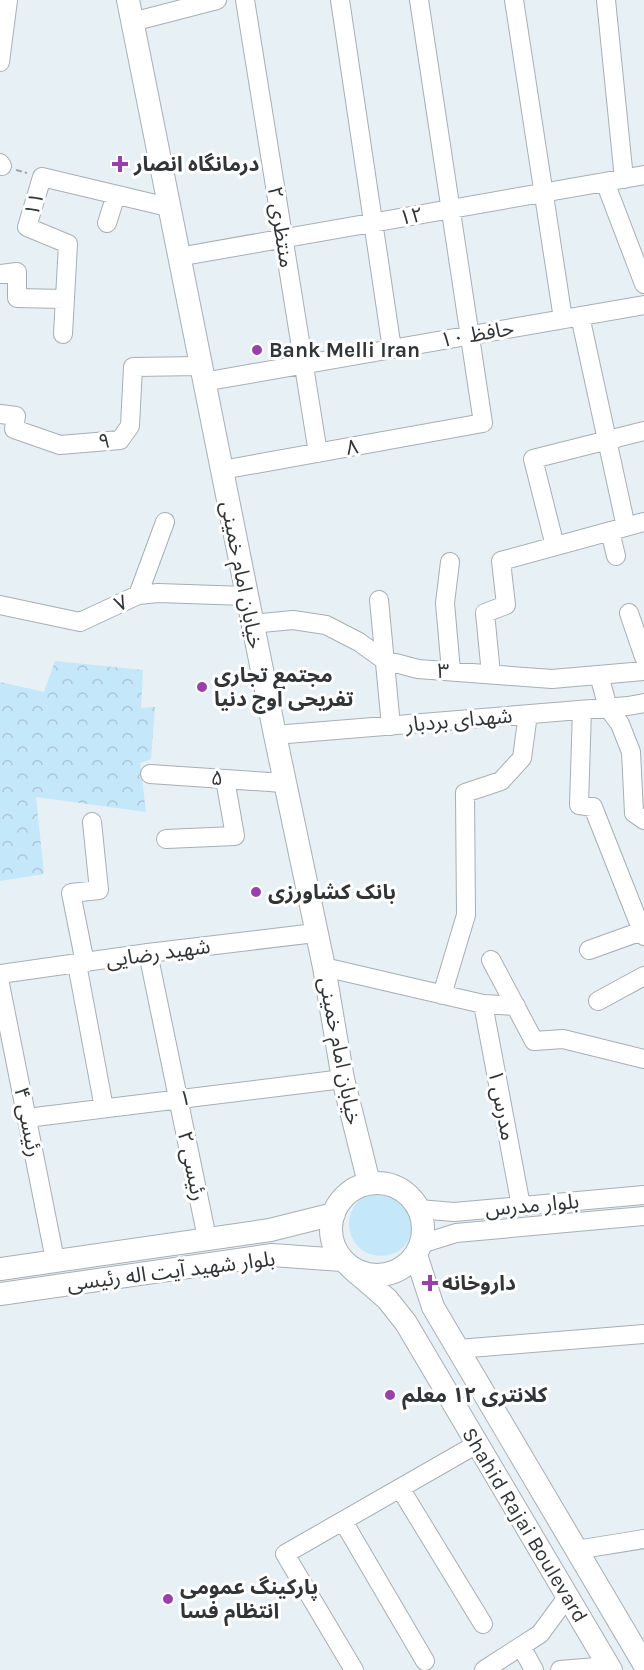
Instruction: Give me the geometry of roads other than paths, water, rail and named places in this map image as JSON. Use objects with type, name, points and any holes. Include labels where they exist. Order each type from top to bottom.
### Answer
[{"type":"main road","name":"خیابان امام خمینی","points":[[130,11],[274,735],[324,967],[343,1079],[369,1184]]},
{"type":"main road","points":[[381,1183],[403,1191],[419,1209],[424,1233],[418,1250],[398,1271],[386,1275],[362,1273],[347,1264],[336,1249],[332,1238],[334,1214],[347,1194],[357,1187],[381,1183]]},
{"type":"main road","name":"بلوار شهید آیت اله رئیسی","points":[[0,1269],[270,1230],[334,1214]]},
{"type":"main road","name":"Shahid Rajai Boulevard","points":[[418,1250],[433,1307],[644,1664]]},
{"type":"main road","name":"بلوار شهید آیت اله رئیسی","points":[[0,1294],[272,1255],[347,1264]]},
{"type":"main road","name":"Shahid Rajai Boulevard","points":[[347,1264],[387,1299],[406,1323],[610,1668]]},
{"type":"main road","points":[[477,1444],[505,1429]]},
{"type":"street","points":[[0,62],[8,0]]},
{"type":"street","points":[[130,11],[217,0]]},
{"type":"street","name":"منتظری ۲","points":[[245,0],[318,453]]},
{"type":"street","points":[[340,0],[392,349]]},
{"type":"street","points":[[419,0],[470,335]]},
{"type":"street","points":[[514,0],[545,192],[572,317],[606,440],[618,529],[616,556]]},
{"type":"street","points":[[606,0],[624,178]]},
{"type":"street","name":"۱۲","points":[[178,257],[644,175]]},
{"type":"street","name":"۱۱","points":[[63,334],[68,244],[27,227],[42,177],[168,207]]},
{"type":"street","points":[[605,182],[644,284]]},
{"type":"street","points":[[107,223],[116,195]]},
{"type":"street","points":[[0,274],[17,272],[17,298],[64,299]]},
{"type":"street","name":"حافظ ۱۰","points":[[202,374],[303,365],[644,304]]},
{"type":"street","name":"۸","points":[[222,470],[483,423],[470,335]]},
{"type":"street","name":"۹","points":[[0,414],[16,416],[14,429],[60,446],[120,440],[130,426],[133,367],[202,374]]},
{"type":"street","points":[[555,546],[533,459],[644,431]]},
{"type":"street","points":[[138,595],[165,522]]},
{"type":"street","points":[[491,674],[485,613],[506,605],[501,561],[644,522]]},
{"type":"street","points":[[450,562],[445,603],[451,671]]},
{"type":"street","name":"۷","points":[[0,605],[80,622],[138,595],[158,593],[246,596]]},
{"type":"street","points":[[379,600],[391,726]]},
{"type":"street","points":[[629,613],[644,657]]},
{"type":"street","name":"۳","points":[[252,624],[293,620],[326,625],[359,642],[384,660],[418,669],[552,679],[644,671]]},
{"type":"street","points":[[600,675],[608,708],[620,724],[631,752],[634,813],[644,820]]},
{"type":"street","points":[[552,679],[554,712]]},
{"type":"street","name":"شهدای بردبار","points":[[274,735],[608,708],[644,703]]},
{"type":"street","points":[[582,710],[579,805],[593,807],[643,934],[589,950]]},
{"type":"street","points":[[442,995],[466,915],[465,794],[501,781],[522,758],[528,714]]},
{"type":"street","name":"۵","points":[[150,774],[284,783]]},
{"type":"street","points":[[166,839],[235,836],[225,779]]},
{"type":"street","points":[[92,822],[99,890],[70,893],[104,1108]]},
{"type":"street","name":"شهید رضایی","points":[[0,974],[81,964],[148,952],[315,933]]},
{"type":"street","name":"رئیسی ۲","points":[[148,952],[207,1238]]},
{"type":"street","points":[[491,960],[534,1041],[563,1039],[643,1063]]},
{"type":"street","points":[[324,967],[483,1004],[516,1006]]},
{"type":"street","points":[[598,1001],[644,976]]},
{"type":"street","name":"رئیسی ۴","points":[[0,984],[55,1260]]},
{"type":"street","name":"مدرس ۱","points":[[483,1004],[521,1206]]},
{"type":"street","name":"۱","points":[[27,1118],[343,1079]]},
{"type":"street","name":"بلوار مدرس","points":[[419,1209],[454,1212],[644,1195]]},
{"type":"street","name":"بلوار مدرس","points":[[418,1250],[456,1233],[644,1216]]},
{"type":"street","points":[[458,1349],[644,1334]]},
{"type":"street","points":[[354,1670],[285,1554],[477,1444]]},
{"type":"street","points":[[400,1488],[483,1624]]},
{"type":"street","points":[[343,1521],[424,1661]]},
{"type":"street","points":[[576,1550],[644,1539]]},
{"type":"street","points":[[484,1670],[540,1634],[568,1596]]},
{"type":"street","points":[[521,1646],[534,1670]]},
{"type":"street","points":[[560,1670],[610,1668]]},
{"type":"place","name":"درمانگاه انصار","points":[[120,164]]},
{"type":"place","name":"Bank Melli Iran","points":[[257,350]]},
{"type":"place","name":"مجتمع تجاری تفریحی اوج دنیا","points":[[202,687]]},
{"type":"place","name":"بانک کشاورزی","points":[[256,892]]},
{"type":"place","name":"داروخانه","points":[[430,1283]]},
{"type":"place","name":"کلانتری ۱۲ معلم","points":[[390,1395]]},
{"type":"place","name":"پارکینگ عمومی انتظام فسا","points":[[168,1599]]}]
